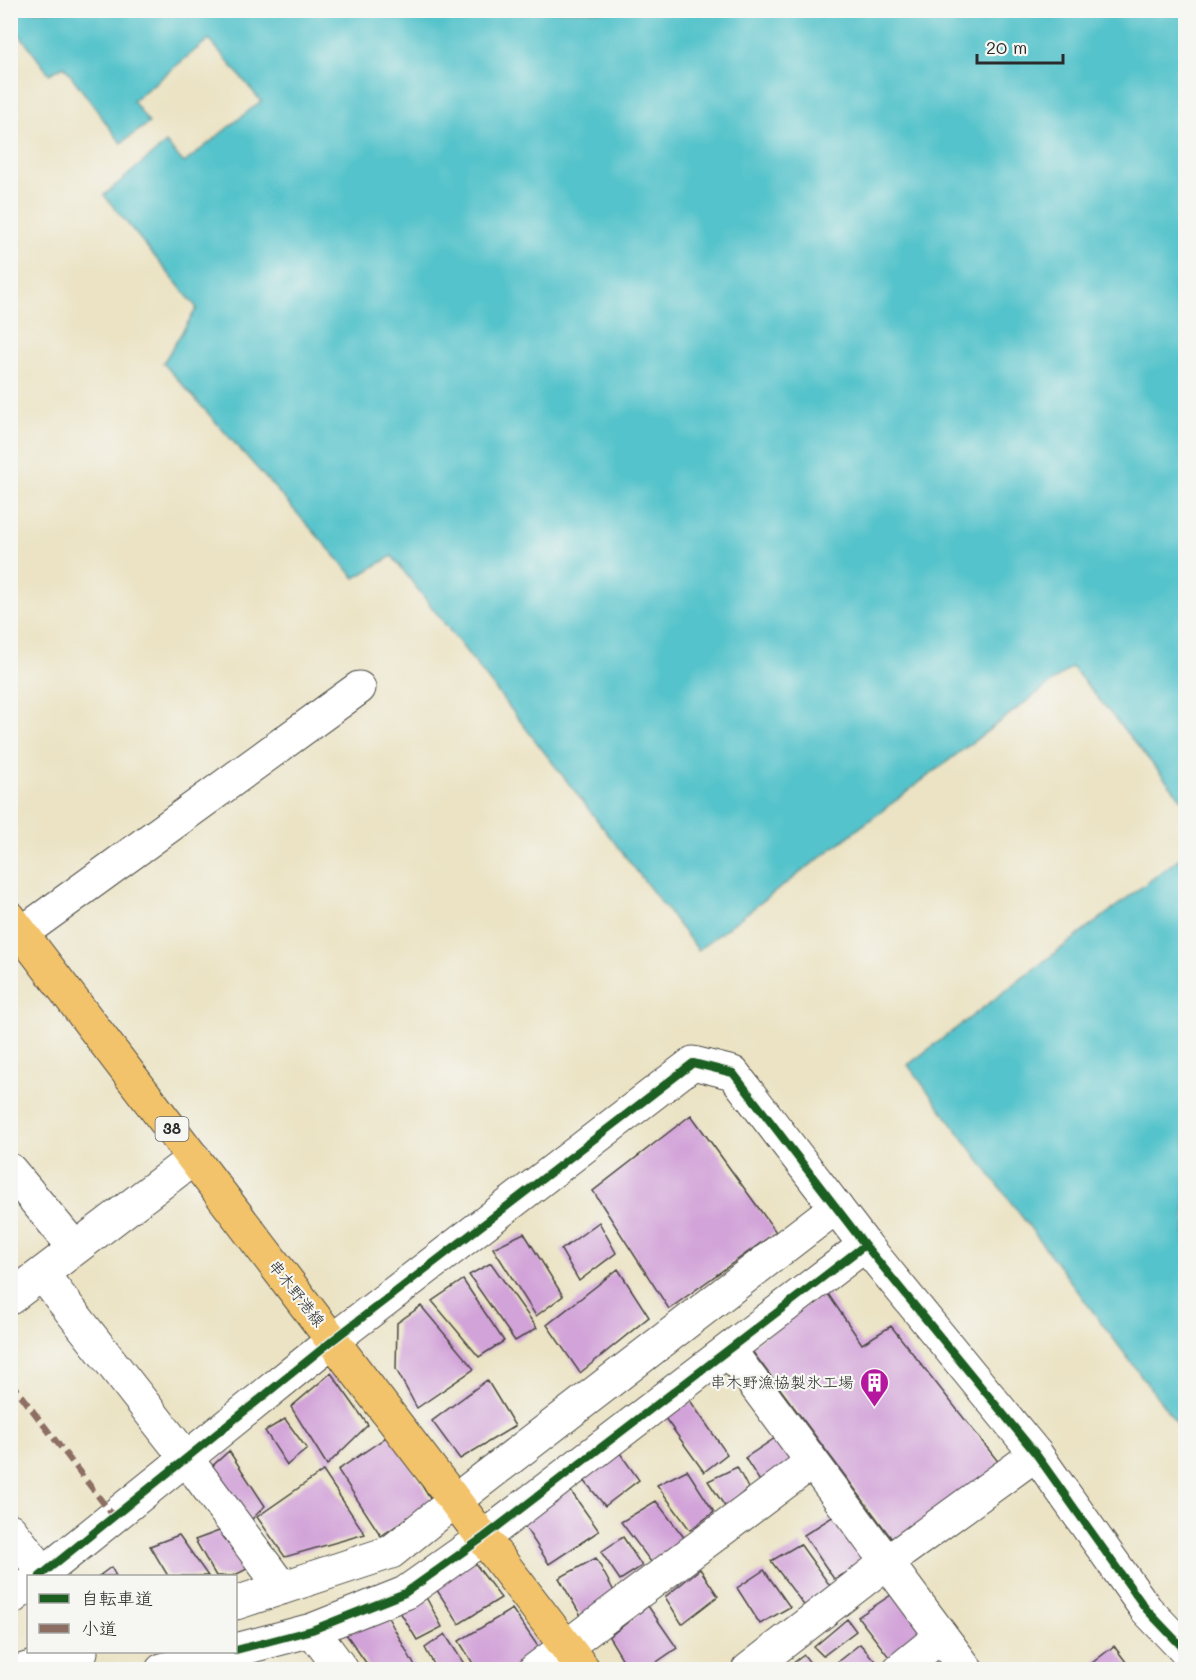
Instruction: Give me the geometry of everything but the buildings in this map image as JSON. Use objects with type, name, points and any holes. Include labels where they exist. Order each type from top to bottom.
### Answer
[{"type":"main road","name":"串木野港線","points":[[16,925],[575,1658]]},
{"type":"street","points":[[16,925],[359,688]]},
{"type":"street","points":[[41,1575],[333,1340],[693,1063],[734,1073],[865,1245],[1036,1454],[1146,1609],[1185,1651]]},
{"type":"street","points":[[10,1298],[194,1158]]},
{"type":"street","points":[[10,1170],[75,1248]]},
{"type":"street","points":[[237,1603],[391,1552],[836,1207]]},
{"type":"street","points":[[237,1650],[312,1630],[405,1593],[484,1537],[865,1245]]},
{"type":"street","points":[[42,1274],[186,1458],[282,1588]]},
{"type":"street","points":[[729,1350],[967,1670]]},
{"type":"street","points":[[748,1670],[886,1563],[1036,1454]]},
{"type":"street","points":[[535,1670],[575,1658],[812,1462]]},
{"type":"street","points":[[10,1530],[35,1575]]},
{"type":"street","points":[[10,1599],[27,1586]]},
{"type":"street","points":[[312,1630],[342,1670]]},
{"type":"street","points":[[899,1670],[941,1636]]},
{"type":"street","points":[[24,1670],[78,1653]]},
{"type":"street","points":[[183,1667],[225,1653]]},
{"type":"water","points":[[10,11],[1185,11],[1185,803],[1072,667],[698,950],[392,556],[355,578],[163,363],[197,308],[104,195],[166,143],[184,163],[261,101],[209,39],[133,101],[149,123],[121,143],[64,66],[49,74],[11,23]]},
{"type":"water","points":[[1185,854],[1185,1434],[908,1065]]},
{"type":"marked path","points":[[10,1381],[114,1517]]},
{"type":"cycle path","points":[[41,1575],[333,1340],[693,1063],[733,1073],[865,1245],[1036,1454],[1146,1609],[1186,1651]]},
{"type":"cycle path","points":[[237,1650],[312,1630],[405,1593],[484,1537],[865,1245]]},
{"type":"place","name":"串木野漁協製氷工場","points":[[875,1408]]}]
